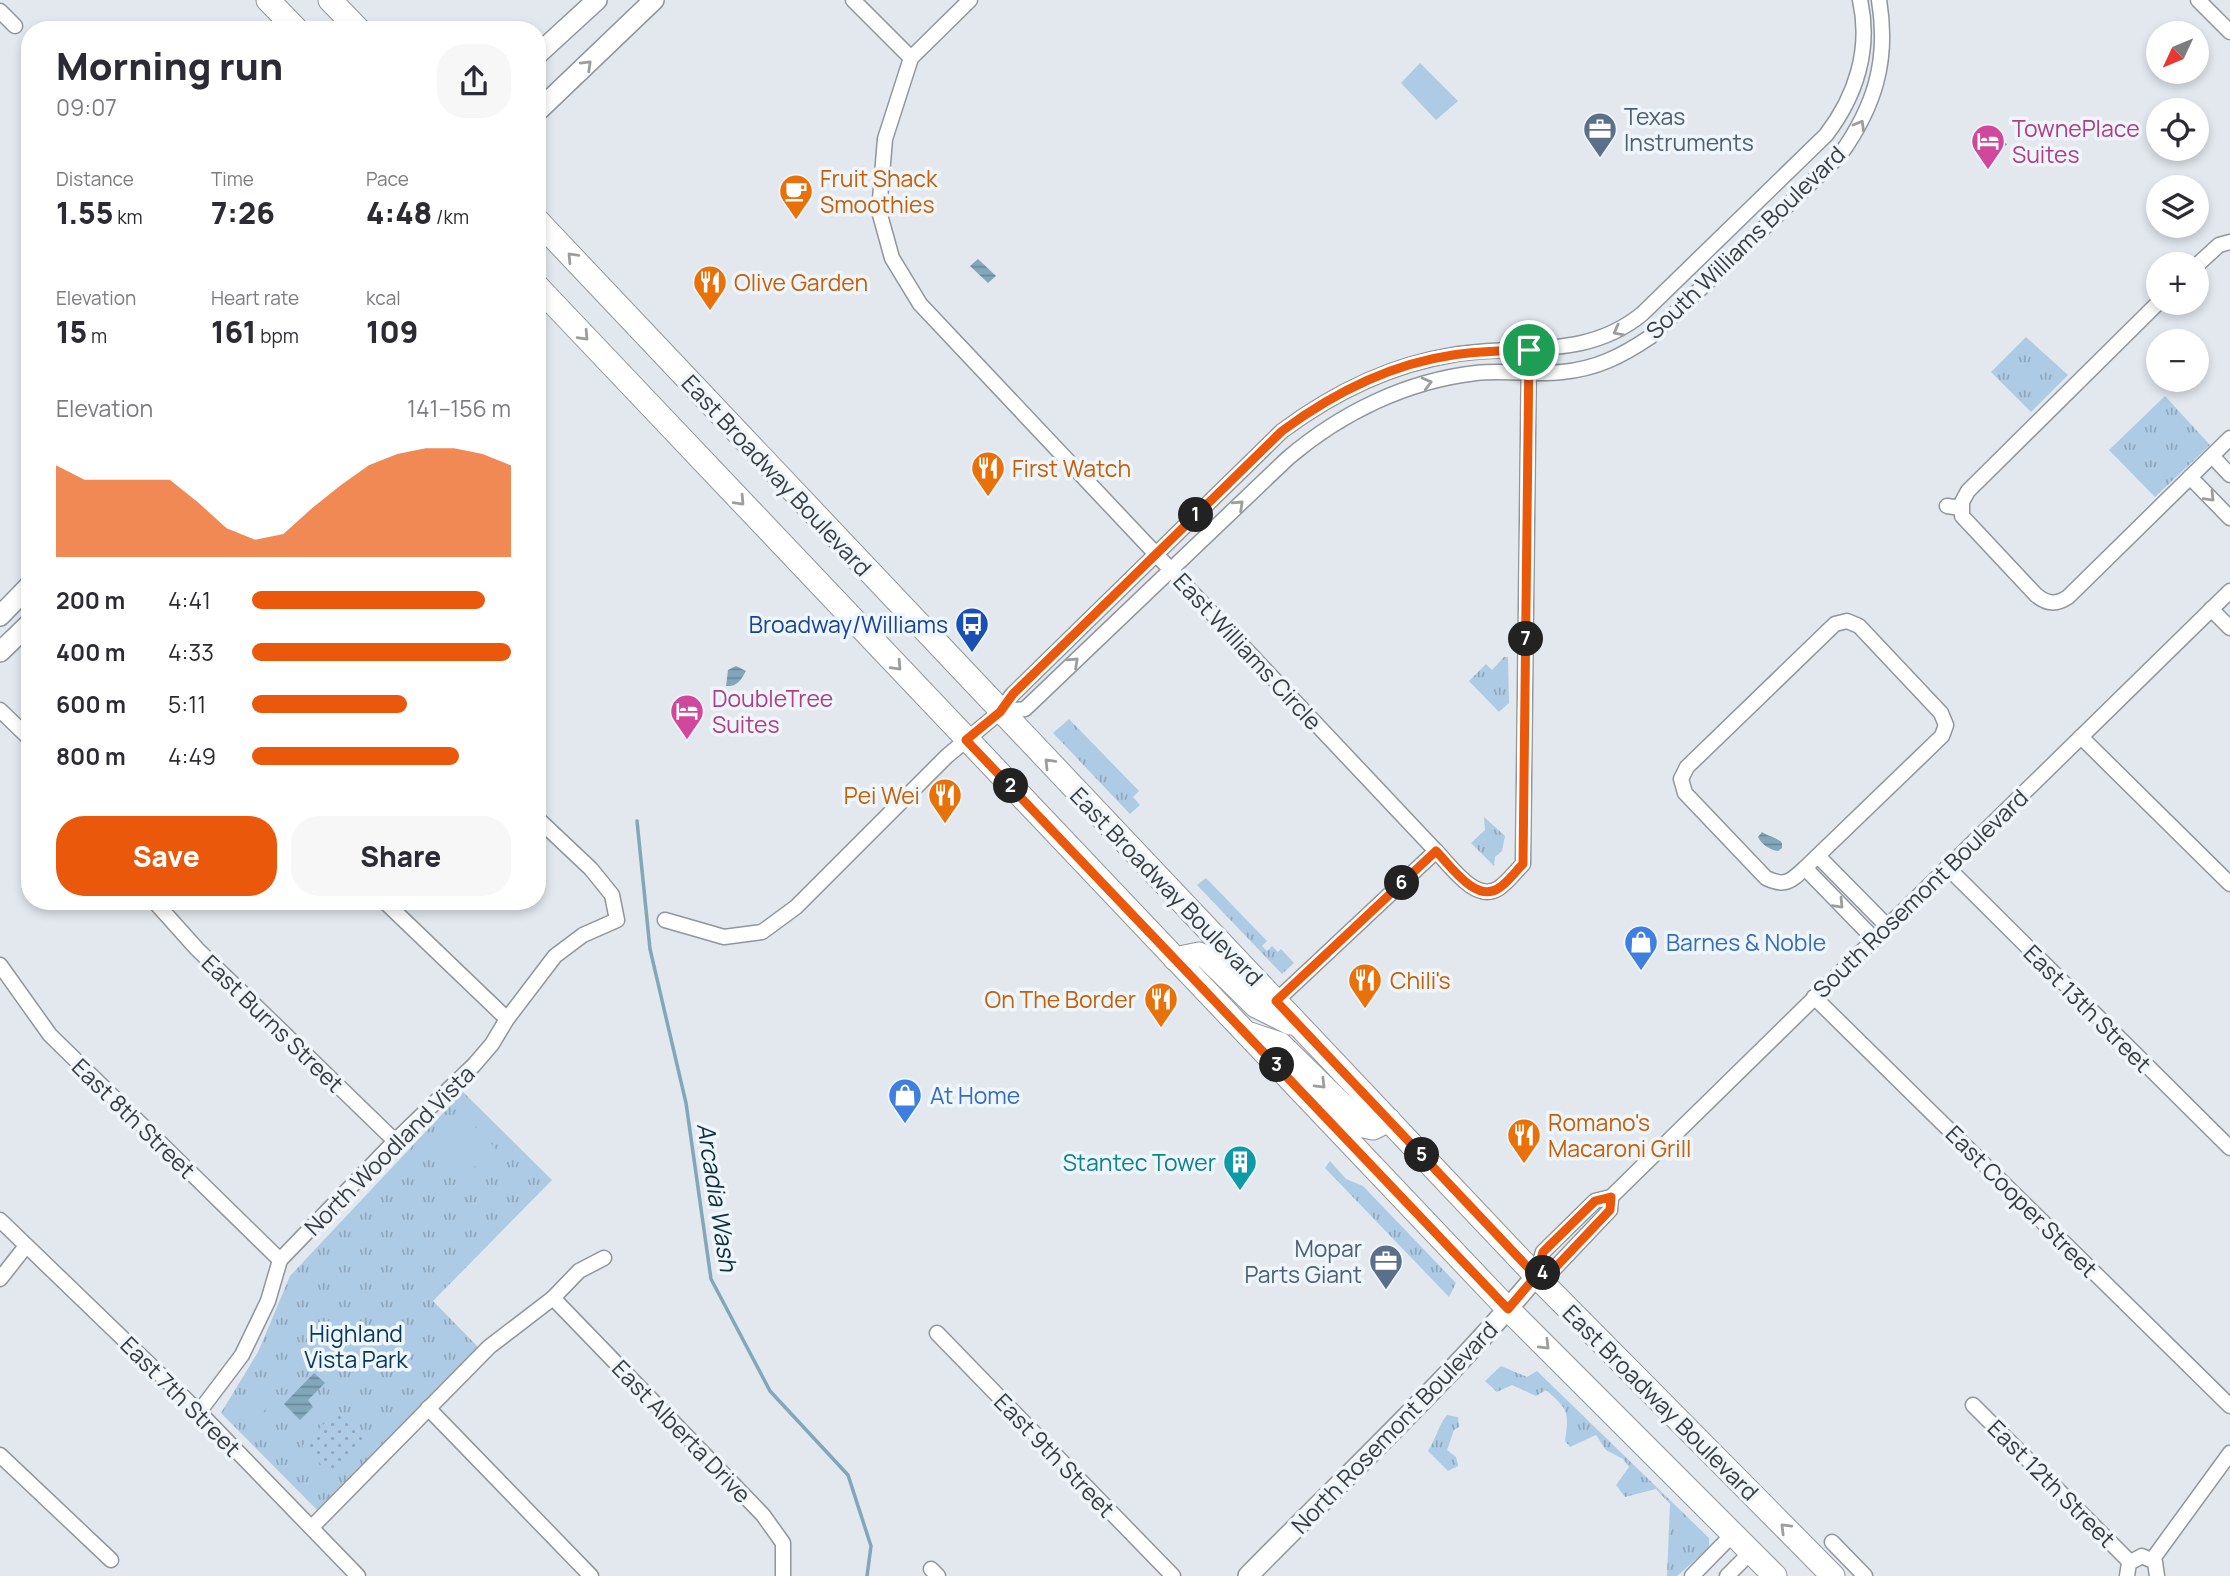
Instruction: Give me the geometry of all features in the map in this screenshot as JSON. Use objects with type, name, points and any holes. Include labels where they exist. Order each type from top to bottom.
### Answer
[{"type":"main road","points":[[268,0],[288,21]]},
{"type":"main road","points":[[330,0],[350,21]]},
{"type":"main road","name":"East Broadway Boulevard","points":[[546,230],[1536,1276],[1833,1576]]},
{"type":"main road","name":"East Broadway Boulevard","points":[[546,296],[1508,1309],[1775,1576]]},
{"type":"main road","points":[[1175,959],[1199,954],[1206,957],[1256,1006],[1303,1029]]},
{"type":"main road","points":[[1247,1033],[1280,1044],[1364,1126],[1373,1128],[1389,1120]]},
{"type":"street","points":[[546,47],[597,0]]},
{"type":"street","points":[[546,103],[654,0]]},
{"type":"street","points":[[853,0],[911,58]]},
{"type":"street","name":"East Williams Circle","points":[[970,0],[911,58],[885,139],[879,211],[892,258],[920,304],[1436,851],[1472,888],[1488,893],[1498,889],[1523,864],[1529,350]]},
{"type":"street","name":"South Williams Boulevard","points":[[1000,712],[1012,695],[1298,418],[1353,387],[1396,368],[1455,354],[1584,344],[1626,327],[1642,314],[1826,135],[1840,116],[1856,86],[1861,62],[1860,0]]},
{"type":"street","name":"South Williams Boulevard","points":[[1000,712],[1025,709],[1307,442],[1355,412],[1411,387],[1442,379],[1475,373],[1559,372],[1602,364],[1650,337],[1840,155],[1863,119],[1878,79],[1883,40],[1879,0]]},
{"type":"street","points":[[2198,0],[2230,32]]},
{"type":"street","points":[[0,11],[15,26]]},
{"type":"street","points":[[2209,253],[2228,240]]},
{"type":"street","points":[[2146,315],[1954,507],[2049,608],[2068,597],[2230,438]]},
{"type":"street","points":[[2212,456],[2230,475]]},
{"type":"street","points":[[2190,477],[2230,518]]},
{"type":"street","name":"South Rosemont Boulevard","points":[[1536,1276],[1543,1252],[1595,1201],[1611,1197],[2230,591]]},
{"type":"street","points":[[0,615],[21,594]]},
{"type":"street","points":[[2211,609],[2230,628]]},
{"type":"street","points":[[1847,621],[1859,626],[1941,713],[1946,725],[1942,736],[1805,868],[1792,880],[1778,883],[1766,878],[1685,793],[1681,779],[1687,767],[1825,634],[1835,625],[1847,621]]},
{"type":"street","points":[[0,652],[21,632]]},
{"type":"street","points":[[0,710],[21,730]]},
{"type":"street","points":[[665,920],[724,937],[762,932],[796,907],[966,740],[1000,712]]},
{"type":"street","points":[[2081,737],[2230,884]]},
{"type":"street","name":"North Woodland Vista","points":[[199,1412],[242,1354],[268,1301],[281,1260],[395,1141],[474,1065],[555,957],[583,935],[617,920],[612,895],[591,869],[546,826]]},
{"type":"street","points":[[1276,1001],[1436,851]]},
{"type":"street","points":[[1818,856],[1887,926]]},
{"type":"street","name":"East 13th Street","points":[[1947,867],[2230,1148]]},
{"type":"street","points":[[1805,868],[1874,939]]},
{"type":"street","name":"East Burns Street","points":[[162,910],[197,949],[395,1141]]},
{"type":"street","points":[[393,910],[507,1020]]},
{"type":"street","name":"East 8th Street","points":[[0,965],[50,1035],[281,1260]]},
{"type":"street","name":"East Cooper Street","points":[[1814,997],[2230,1406]]},
{"type":"street","name":"East 7th Street","points":[[0,1220],[199,1412],[358,1576]]},
{"type":"street","points":[[0,1279],[26,1246]]},
{"type":"street","points":[[312,1528],[489,1347],[553,1298],[579,1270],[604,1258]]},
{"type":"street","name":"North Rosemont Boulevard","points":[[1248,1576],[1508,1309],[1536,1276]]},
{"type":"street","name":"East Alberta Drive","points":[[553,1298],[763,1515],[783,1543],[783,1576]]},
{"type":"street","name":"East 9th Street","points":[[937,1333],[1173,1576]]},
{"type":"street","name":"East 12th Street","points":[[1973,1405],[2129,1569]]},
{"type":"street","points":[[428,1408],[592,1576]]},
{"type":"street","points":[[2152,1560],[2230,1453]]},
{"type":"street","points":[[0,1455],[111,1560]]},
{"type":"street","points":[[1692,1576],[1733,1534]]},
{"type":"street","points":[[1832,1542],[1865,1576]]},
{"type":"street","points":[[1727,1576],[1751,1552]]},
{"type":"street","points":[[2129,1569],[2141,1556],[2152,1560],[2157,1567],[2157,1576]]},
{"type":"green space","points":[[1420,63],[1458,101],[1436,120],[1401,83]]},
{"type":"green space","points":[[2026,337],[2068,375],[2031,412],[1991,372]]},
{"type":"green space","points":[[2165,396],[2210,445],[2155,497],[2109,450]]},
{"type":"green space","points":[[1504,657],[1508,657],[1509,703],[1499,712],[1469,681],[1486,664],[1492,670]]},
{"type":"green space","points":[[1069,719],[1139,791],[1133,797],[1140,805],[1130,814],[1053,733]]},
{"type":"green space","points":[[1484,817],[1505,836],[1502,851],[1495,857],[1494,866],[1471,843],[1485,830]]},
{"type":"green space","points":[[1206,878],[1267,941],[1262,946],[1267,951],[1272,946],[1278,952],[1281,949],[1294,963],[1282,974],[1197,885]]},
{"type":"green space","name":"Highland Vista Park","points":[[463,1092],[552,1180],[433,1301],[478,1347],[317,1510],[221,1413],[258,1352],[290,1276]]},
{"type":"green space","points":[[464,1115],[496,1149],[478,1165],[459,1171],[450,1170],[431,1160],[422,1150],[454,1116]]},
{"type":"green space","points":[[1330,1161],[1346,1179],[1363,1186],[1456,1283],[1449,1297],[1325,1168]]},
{"type":"green space","points":[[1501,1366],[1527,1377],[1537,1371],[1709,1538],[1709,1548],[1677,1576],[1667,1576],[1670,1504],[1656,1489],[1625,1497],[1616,1485],[1629,1467],[1623,1459],[1606,1450],[1596,1435],[1570,1447],[1565,1441],[1566,1412],[1546,1390],[1536,1396],[1512,1385],[1497,1392],[1485,1381]]},
{"type":"green space","points":[[265,1383],[279,1396],[255,1420],[241,1406]]},
{"type":"green space","points":[[336,1412],[363,1439],[330,1473],[302,1446]]},
{"type":"green space","points":[[1447,1415],[1458,1417],[1459,1427],[1454,1430],[1447,1450],[1456,1457],[1458,1466],[1448,1471],[1428,1451]]},
{"type":"shaded area","points":[[1986,131],[2007,144],[2000,151],[1982,135]]},
{"type":"shaded area","points":[[978,259],[996,276],[988,283],[970,266]]},
{"type":"shaded area","points":[[736,666],[746,671],[736,684],[726,686],[728,670]]},
{"type":"shaded area","points":[[1762,832],[1780,841],[1782,848],[1778,851],[1764,844],[1758,837]]},
{"type":"shaded area","points":[[314,1373],[325,1383],[308,1400],[313,1407],[300,1420],[284,1404]]},
{"type":"waterway","name":"Arcadia Wash","points":[[637,821],[650,949],[686,1103],[711,1279],[770,1391],[848,1475],[871,1546],[867,1576]]},
{"type":"place","name":"Texas Instruments","points":[[1600,159]]},
{"type":"place","name":"TownePlace Suites","points":[[1988,171]]},
{"type":"place","name":"Fruit Shack Smoothies","points":[[796,221]]},
{"type":"place","name":"Olive Garden","points":[[710,312]]},
{"type":"place","name":"First Watch","points":[[988,498]]},
{"type":"place","name":"Broadway/Williams","points":[[972,654]]},
{"type":"place","name":"DoubleTree Suites","points":[[687,741]]},
{"type":"place","name":"Pei Wei","points":[[945,825]]},
{"type":"place","name":"Barnes & Noble","points":[[1641,972]]},
{"type":"place","name":"Chili's","points":[[1365,1010]]},
{"type":"place","name":"On The Border","points":[[1161,1029]]},
{"type":"place","name":"At Home","points":[[905,1125]]},
{"type":"place","name":"Romano's Macaroni Grill","points":[[1524,1165]]},
{"type":"place","name":"Stantec Tower","points":[[1240,1192]]},
{"type":"place","name":"Mopar Parts Giant","points":[[1386,1291]]},
{"type":"route","points":[[1529,350],[1455,354],[1396,368],[1355,386],[1298,418],[1013,694],[1000,712],[966,740],[1508,1309],[1536,1276],[1553,1270],[1610,1210],[1611,1197],[1595,1201],[1543,1252],[1536,1276],[1276,1001],[1436,851],[1472,888],[1488,893],[1498,889],[1523,864],[1529,350]]}]
